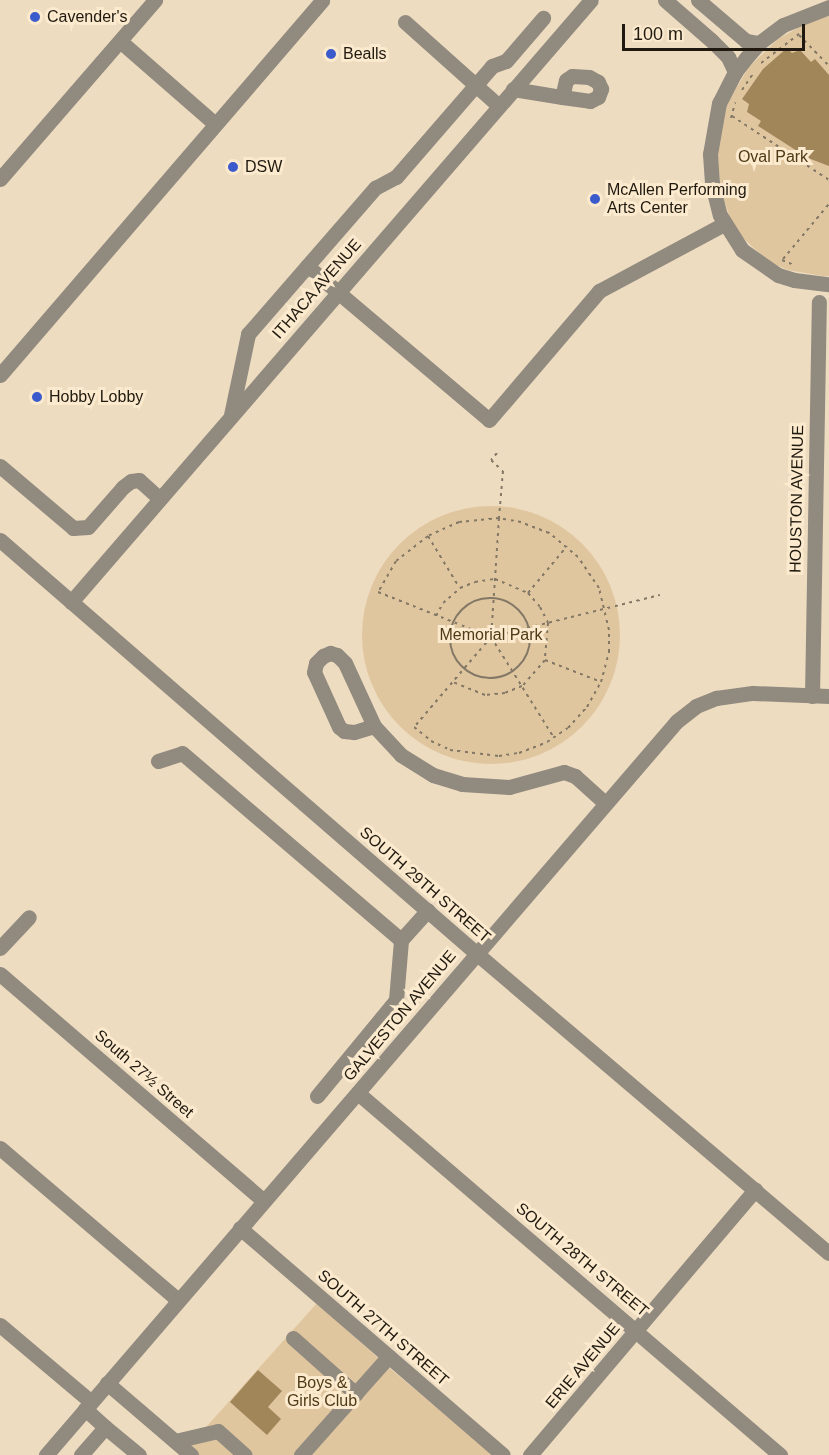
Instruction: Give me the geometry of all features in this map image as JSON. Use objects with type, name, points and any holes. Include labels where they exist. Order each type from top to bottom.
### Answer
[{"type":"street","points":[[0,179],[155,0]]},
{"type":"street","points":[[0,375],[322,0]]},
{"type":"street","name":"ITHACA AVENUE","points":[[72,602],[591,0]]},
{"type":"street","points":[[665,0],[712,40],[728,57],[735,72]]},
{"type":"street","points":[[698,0],[746,41],[759,43]]},
{"type":"street","points":[[829,7],[792,21],[759,43],[735,72],[719,103],[710,154],[712,184],[724,224],[741,250],[778,275],[800,281],[829,284]]},
{"type":"street","points":[[230,418],[248,334],[375,188],[396,177],[492,66],[506,61],[543,18]]},
{"type":"street","points":[[405,22],[499,106]]},
{"type":"street","points":[[120,41],[215,124]]},
{"type":"street","points":[[513,89],[562,97]]},
{"type":"street","points":[[307,266],[489,420],[599,291],[724,224]]},
{"type":"street","points":[[800,281],[819,302],[829,289]]},
{"type":"street","name":"HOUSTON AVENUE","points":[[812,696],[823,370],[819,302]]},
{"type":"street","points":[[0,466],[73,528],[88,527],[123,487],[132,481],[139,480],[160,499]]},
{"type":"street","name":"SOUTH 29TH STREET","points":[[0,540],[476,953],[829,1253]]},
{"type":"street","points":[[374,726],[354,732],[344,731],[339,727],[314,672],[316,663],[322,656],[337,655],[345,663],[374,726],[401,755],[448,782],[509,787],[564,772],[575,776],[605,803]]},
{"type":"street","name":"GALVESTON AVENUE","points":[[46,1455],[676,721],[696,706],[716,698],[753,693],[829,696]]},
{"type":"street","points":[[158,761],[182,753],[401,940]]},
{"type":"street","points":[[318,1096],[396,1000],[401,940],[428,910]]},
{"type":"street","points":[[0,948],[29,917]]},
{"type":"street","name":"South 27½ Street","points":[[0,974],[264,1201]]},
{"type":"street","name":"SOUTH 28TH STREET","points":[[358,1094],[637,1330],[780,1455]]},
{"type":"street","points":[[0,1148],[178,1300]]},
{"type":"street","name":"ERIE AVENUE","points":[[530,1455],[755,1190]]},
{"type":"street","name":"SOUTH 27TH STREET","points":[[240,1228],[503,1455]]},
{"type":"street","points":[[0,1325],[88,1406],[105,1427],[139,1455]]},
{"type":"street","points":[[293,1338],[356,1394]]},
{"type":"street","points":[[301,1455],[389,1356]]},
{"type":"street","points":[[107,1383],[191,1455]]},
{"type":"street","points":[[81,1455],[105,1427]]},
{"type":"street","points":[[174,1441],[218,1431],[245,1455]]},
{"type":"path","points":[[741,92],[757,66],[806,31]]},
{"type":"path","points":[[799,35],[829,66]]},
{"type":"path","points":[[729,125],[736,100]]},
{"type":"path","points":[[732,116],[829,180]]},
{"type":"path","points":[[782,260],[829,204]]},
{"type":"path","points":[[774,257],[796,266]]},
{"type":"path","points":[[491,637],[503,471],[491,460],[497,453]]},
{"type":"path","points":[[554,738],[491,637],[378,592],[396,561],[428,536],[459,522],[499,518],[542,530],[567,546],[588,569],[599,588],[606,608],[609,652],[600,682],[587,707],[568,728],[554,738],[519,753],[500,756],[450,750],[431,741],[414,728],[491,637],[529,627],[548,623],[606,608],[660,595]]},
{"type":"path","points":[[428,536],[460,588]]},
{"type":"path","points":[[528,593],[567,546]]},
{"type":"path","points":[[436,616],[443,603],[460,588],[475,582],[495,579],[528,593],[540,607],[548,623],[545,660],[522,686],[505,693],[485,695],[452,682]]},
{"type":"path","points":[[494,597],[510,602],[520,610],[529,627],[530,648],[524,661],[513,671],[489,678],[475,675],[464,668],[451,647],[453,623],[460,611],[471,602],[494,597]]},
{"type":"path","points":[[545,660],[600,682]]},
{"type":"green space","name":"Oval Park","points":[[829,16],[829,276],[823,276],[788,270],[769,262],[743,238],[731,221],[721,191],[717,146],[721,120],[730,98],[749,67],[778,39],[810,21]]},
{"type":"green space","name":"Memorial Park","points":[[491,506],[516,509],[552,521],[573,535],[591,553],[610,586],[617,610],[620,635],[617,660],[605,696],[591,717],[573,735],[540,754],[516,761],[491,764],[466,761],[430,749],[409,735],[391,717],[372,684],[365,660],[362,635],[365,610],[377,574],[391,553],[409,535],[442,516],[466,509]]},
{"type":"green space","name":"Boys & Girls Club","points":[[317,1303],[387,1366],[493,1455],[181,1455]]},
{"type":"shaded area","points":[[787,48],[792,53],[800,50],[811,62],[815,59],[829,75],[829,166],[808,158],[758,126],[761,121],[747,112],[749,104],[742,99],[763,69]]},
{"type":"shaded area","points":[[258,1370],[282,1391],[268,1407],[281,1419],[267,1435],[230,1402]]},
{"type":"place","name":"Cavender's","points":[[35,17]]},
{"type":"place","name":"Bealls","points":[[331,54]]},
{"type":"place","name":"DSW","points":[[233,167]]},
{"type":"place","name":"McAllen Performing Arts Center","points":[[595,199]]},
{"type":"place","name":"Hobby Lobby","points":[[37,397]]}]
